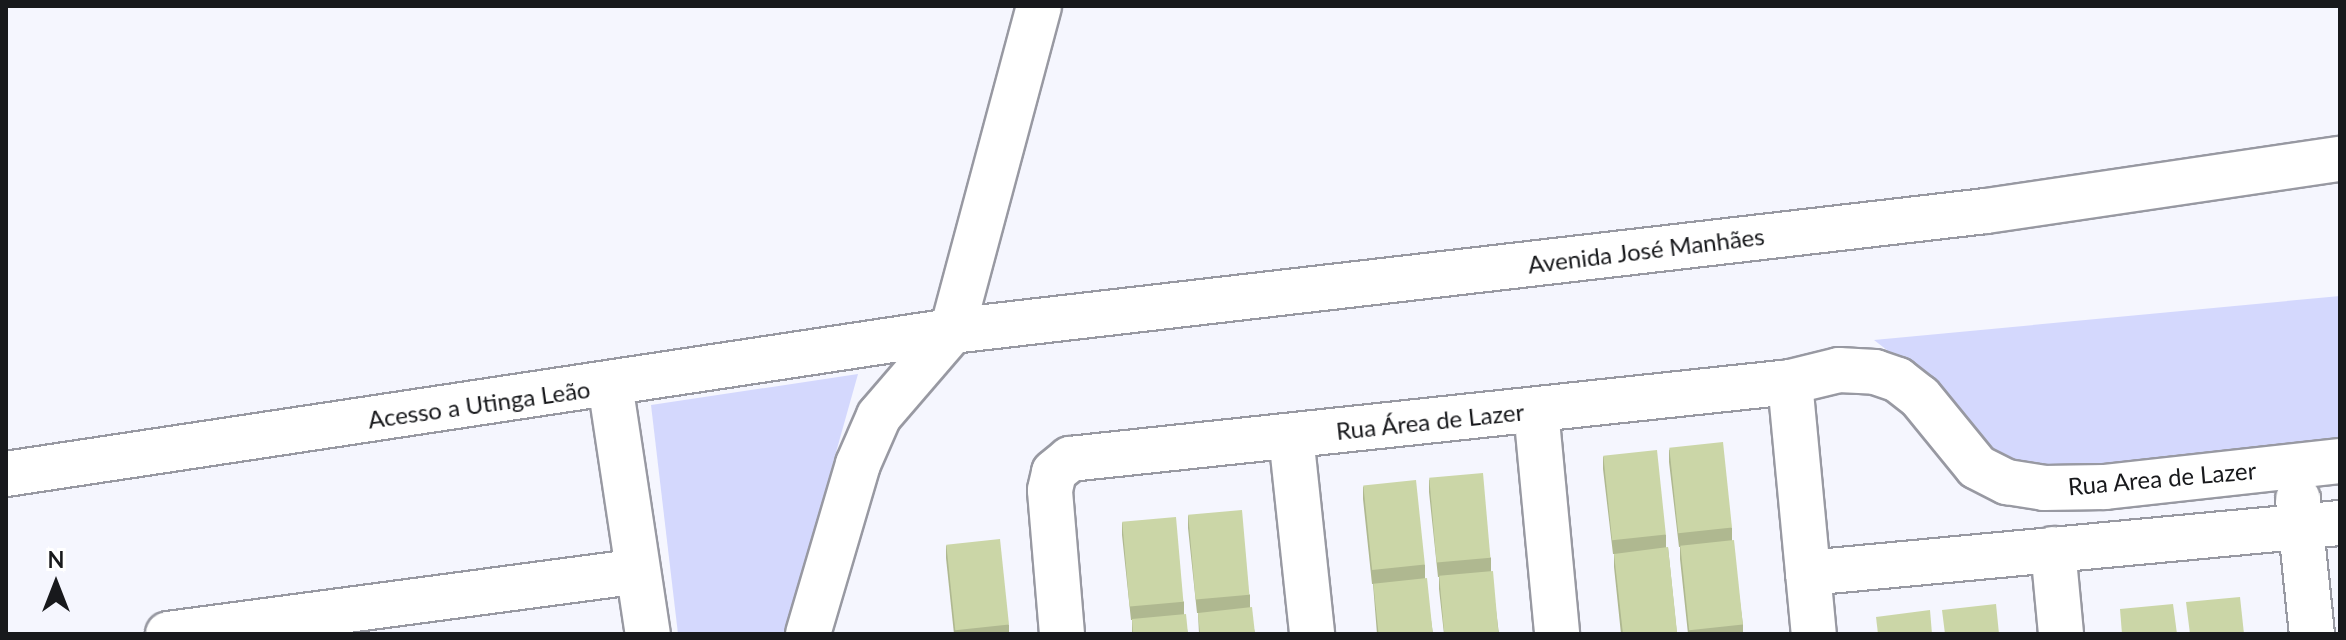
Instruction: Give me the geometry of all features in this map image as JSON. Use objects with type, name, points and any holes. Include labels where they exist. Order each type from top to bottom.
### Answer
[{"type":"street","points":[[808,634],[858,464],[879,416],[952,331],[1039,6]]},
{"type":"street","name":"Avenida José Manhães","points":[[952,331],[1986,211],[2340,159]]},
{"type":"street","name":"Acesso a Utinga Leão","points":[[6,474],[952,331]]},
{"type":"street","name":"Rua Area de Lazer","points":[[1790,382],[1839,370],[1875,372],[1898,380],[1920,397],[1977,467],[2007,482],[2032,486],[2105,487],[2340,461]]},
{"type":"street","points":[[1790,382],[1814,634]]},
{"type":"street","name":"Rua Área de Lazer","points":[[1062,634],[1050,490],[1054,472],[1070,459],[1790,382]]},
{"type":"street","points":[[610,384],[648,634]]},
{"type":"street","points":[[1536,410],[1557,634]]},
{"type":"street","points":[[1291,436],[1312,634]]},
{"type":"street","points":[[2295,465],[2320,525],[2312,634]]},
{"type":"street","points":[[1808,573],[2320,525]]},
{"type":"street","points":[[2053,549],[2061,634]]},
{"type":"street","points":[[168,634],[638,571]]},
{"type":"shaded area","points":[[2340,296],[2340,447],[2041,475],[1979,445],[1910,368],[1874,340]]},
{"type":"shaded area","points":[[858,374],[785,634],[678,634],[651,405]]},
{"type":"building","points":[[1723,442],[1732,528],[1678,533],[1669,448]]},
{"type":"building","points":[[1657,450],[1666,535],[1612,540],[1603,456]]},
{"type":"building","points":[[1483,473],[1490,558],[1437,562],[1429,478]]},
{"type":"building","points":[[1416,480],[1425,565],[1372,570],[1363,486]]},
{"type":"building","points":[[1242,510],[1249,595],[1196,599],[1188,515]]},
{"type":"building","points":[[1176,517],[1183,602],[1130,606],[1122,522]]},
{"type":"building","points":[[1000,539],[1009,625],[955,630],[946,545]]},
{"type":"building","points":[[1734,540],[1743,625],[1689,630],[1680,546]]},
{"type":"building","points":[[1668,547],[1677,632],[1623,634],[1614,554]]},
{"type":"building","points":[[1493,571],[1498,634],[1444,634],[1439,576]]},
{"type":"building","points":[[1427,578],[1433,634],[1379,634],[1373,584]]},
{"type":"building","points":[[2240,597],[2244,634],[2190,634],[2186,602]]},
{"type":"building","points":[[1996,604],[1999,634],[1945,634],[1942,610]]},
{"type":"building","points":[[2173,604],[2177,634],[2122,634],[2120,609]]},
{"type":"building","points":[[1252,607],[1255,634],[1200,634],[1198,613]]},
{"type":"building","points":[[1930,610],[1932,634],[1878,634],[1876,617]]},
{"type":"building","points":[[1186,614],[1188,634],[1133,634],[1132,619]]}]
